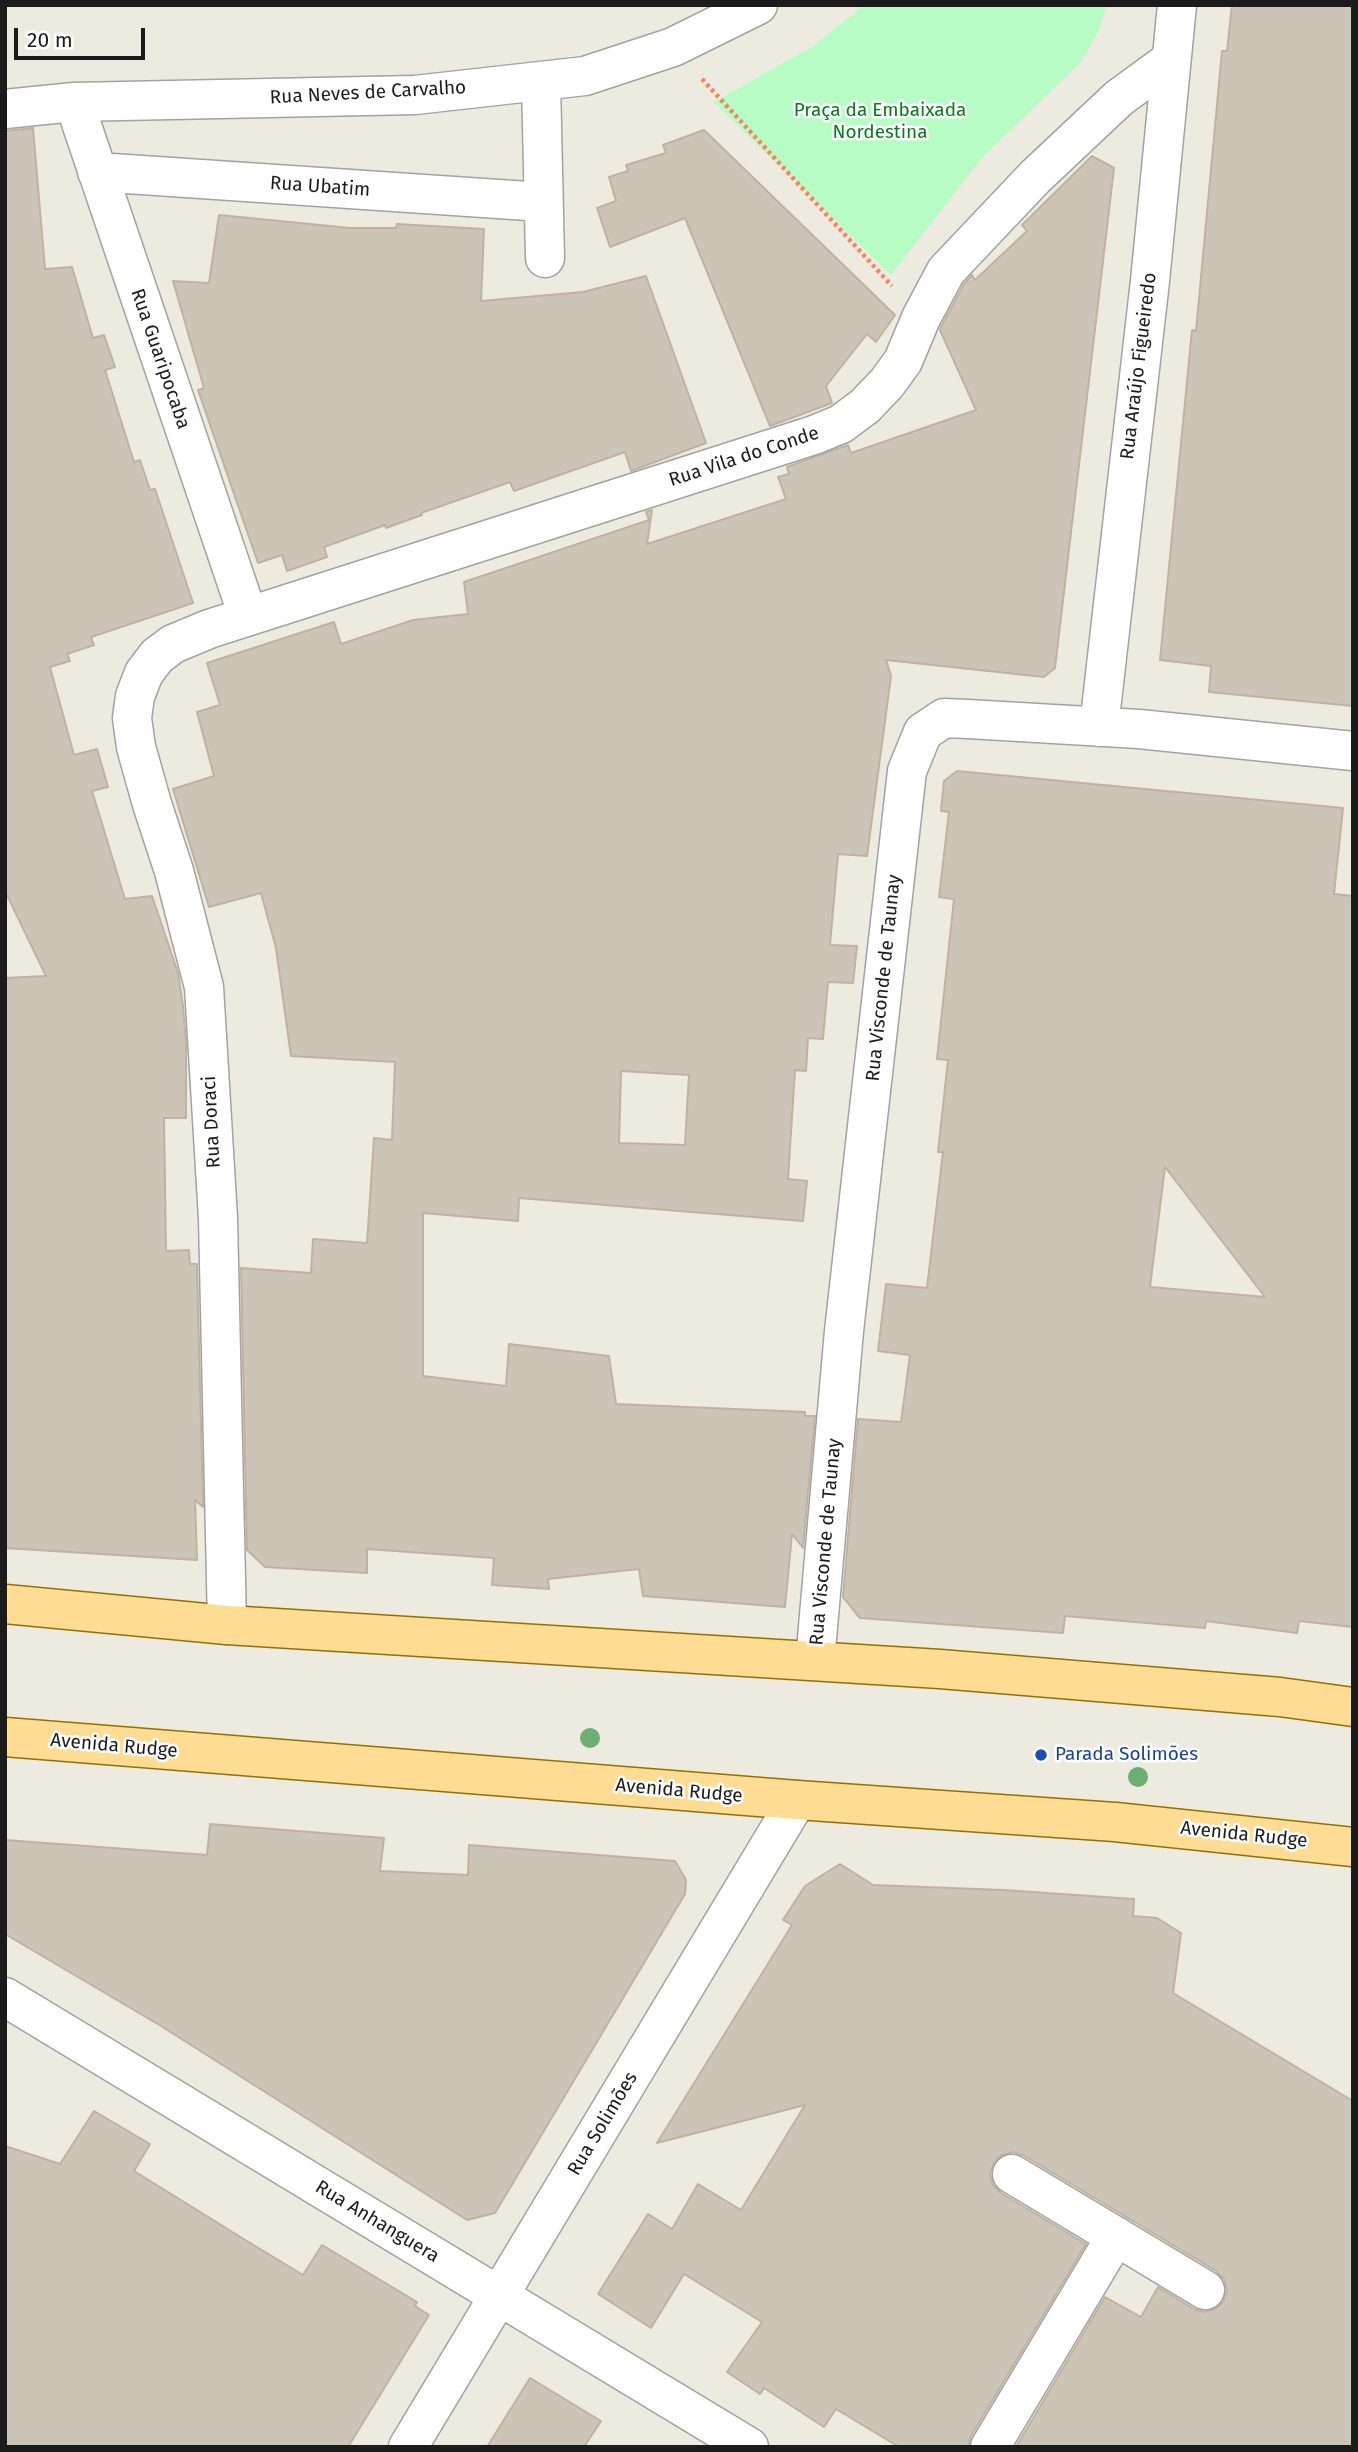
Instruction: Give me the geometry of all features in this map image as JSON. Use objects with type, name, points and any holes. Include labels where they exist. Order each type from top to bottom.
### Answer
[{"type":"main road","points":[[5,1604],[227,1625],[815,1661],[1227,1693],[1353,1707]]},
{"type":"main road","name":"Avenida Rudge","points":[[5,1737],[797,1800],[1115,1822],[1353,1847]]},
{"type":"street","name":"Rua Neves de Carvalho","points":[[5,109],[74,102],[415,95],[585,76],[673,47],[758,5]]},
{"type":"street","name":"Rua Araújo Figueiredo","points":[[1099,727],[1150,281],[1177,5]]},
{"type":"street","name":"Rua Vila do Conde","points":[[173,644],[248,616],[814,435],[841,424],[887,383],[903,360],[946,271],[1035,177],[1119,98],[1171,60]]},
{"type":"street","points":[[541,81],[545,258]]},
{"type":"street","name":"Rua Guaripocaba","points":[[74,102],[248,616]]},
{"type":"street","name":"Rua Ubatim","points":[[97,172],[543,202]]},
{"type":"street","name":"Rua Doraci","points":[[173,644],[157,656],[144,673],[135,696],[132,718],[136,747],[174,871],[204,987],[218,1218],[227,1625]]},
{"type":"street","name":"Rua Visconde de Taunay","points":[[815,1661],[844,1331],[907,771],[923,732],[944,718],[1139,729],[1353,751]]},
{"type":"street","name":"Rua Solimões","points":[[408,2447],[797,1800]]},
{"type":"street","name":"Rua Anhanguera","points":[[5,1997],[749,2447]]},
{"type":"street","points":[[1012,2174],[1205,2290]]},
{"type":"street","points":[[990,2447],[1116,2236]]},
{"type":"path","points":[[673,47],[921,318]]},
{"type":"green space","name":"Praça da Embaixada Nordestina","points":[[865,5],[1107,5],[1099,30],[1082,61],[982,158],[891,275],[714,102],[812,47]]},
{"type":"building","points":[[1232,5],[1353,5],[1353,706],[1209,692],[1211,666],[1160,660],[1192,330],[1196,331],[1222,51],[1227,51]]},
{"type":"building","points":[[33,128],[45,269],[72,267],[93,338],[104,335],[115,367],[105,370],[134,462],[140,460],[150,490],[155,489],[193,603],[91,637],[94,645],[67,654],[70,661],[50,667],[74,755],[97,749],[108,787],[92,791],[125,899],[152,896],[178,973],[186,1044],[186,1118],[164,1118],[166,1251],[189,1250],[190,1264],[197,1264],[203,1507],[195,1500],[197,1560],[5,1548],[5,978],[46,976],[5,891],[5,131]]},
{"type":"building","points":[[704,130],[895,315],[876,342],[867,334],[826,386],[832,403],[770,426],[685,218],[610,247],[597,208],[616,201],[609,177],[628,171],[626,165],[666,153],[663,145]]},
{"type":"building","points":[[1092,156],[1114,168],[1055,668],[1044,677],[886,660],[891,676],[867,856],[838,854],[830,945],[857,946],[853,983],[828,982],[823,1039],[808,1038],[806,1071],[795,1070],[788,1179],[807,1181],[803,1221],[519,1198],[518,1221],[423,1213],[423,1376],[506,1386],[509,1344],[609,1356],[616,1404],[805,1412],[805,1416],[815,1416],[803,1548],[792,1534],[785,1607],[643,1596],[639,1569],[548,1579],[549,1589],[492,1585],[494,1558],[367,1549],[367,1573],[265,1567],[247,1550],[241,1268],[311,1273],[313,1239],[367,1243],[374,1138],[392,1140],[395,1062],[291,1056],[276,948],[261,893],[209,907],[173,789],[214,776],[197,712],[220,705],[207,663],[334,622],[341,644],[413,620],[468,614],[464,582],[649,520],[646,512],[652,510],[647,544],[786,499],[778,477],[789,474],[787,467],[848,445],[851,453],[976,410],[940,330],[964,284],[972,275],[975,280],[1027,231],[1022,225]],"holes":[[[621,1071],[689,1075],[685,1145],[619,1143]]]},
{"type":"building","points":[[219,215],[350,228],[396,228],[397,224],[484,229],[481,301],[583,292],[646,276],[706,443],[631,471],[625,452],[514,491],[510,482],[386,528],[385,525],[324,547],[327,557],[287,571],[282,555],[258,563],[198,390],[204,388],[173,281],[209,283]]},
{"type":"building","points":[[957,771],[1343,808],[1334,894],[1353,896],[1353,1627],[1299,1621],[1297,1633],[1206,1621],[1205,1628],[1065,1616],[1063,1633],[860,1618],[843,1597],[858,1419],[901,1422],[910,1355],[878,1351],[886,1284],[927,1288],[943,1152],[938,1152],[948,1060],[937,1059],[954,899],[939,897],[949,812],[941,811],[944,781]],"holes":[[[1165,1167],[1265,1297],[1150,1287]]]},
{"type":"building","points":[[210,1824],[384,1838],[380,1871],[468,1875],[469,1845],[675,1861],[686,1880],[685,1894],[495,2213],[467,2220],[161,2026],[5,1934],[5,1840],[207,1855]]},
{"type":"building","points":[[840,1864],[873,1885],[1134,1899],[1133,1916],[1157,1918],[1181,1933],[1173,1993],[1353,2101],[1353,2447],[1016,2447],[1105,2297],[1141,2317],[1158,2287],[1194,2309],[1204,2312],[1215,2309],[1223,2302],[1227,2290],[1224,2279],[1216,2271],[1023,2155],[1013,2152],[1002,2155],[994,2162],[990,2174],[993,2185],[1001,2193],[1086,2244],[971,2436],[968,2447],[899,2447],[836,2409],[824,2427],[764,2388],[760,2394],[727,2372],[762,2322],[684,2274],[651,2328],[598,2294],[648,2214],[672,2229],[698,2184],[741,2210],[805,2105],[657,2143],[792,1925],[783,1920],[805,1886]]},
{"type":"building","points":[[94,2111],[150,2144],[134,2171],[247,2241],[303,2275],[322,2245],[417,2302],[415,2306],[429,2315],[348,2447],[5,2447],[5,2146],[60,2164]]},
{"type":"building","points":[[530,2378],[601,2421],[584,2447],[487,2447]]},
{"type":"place","name":"Parada Solimões","points":[[1041,1755]]}]
